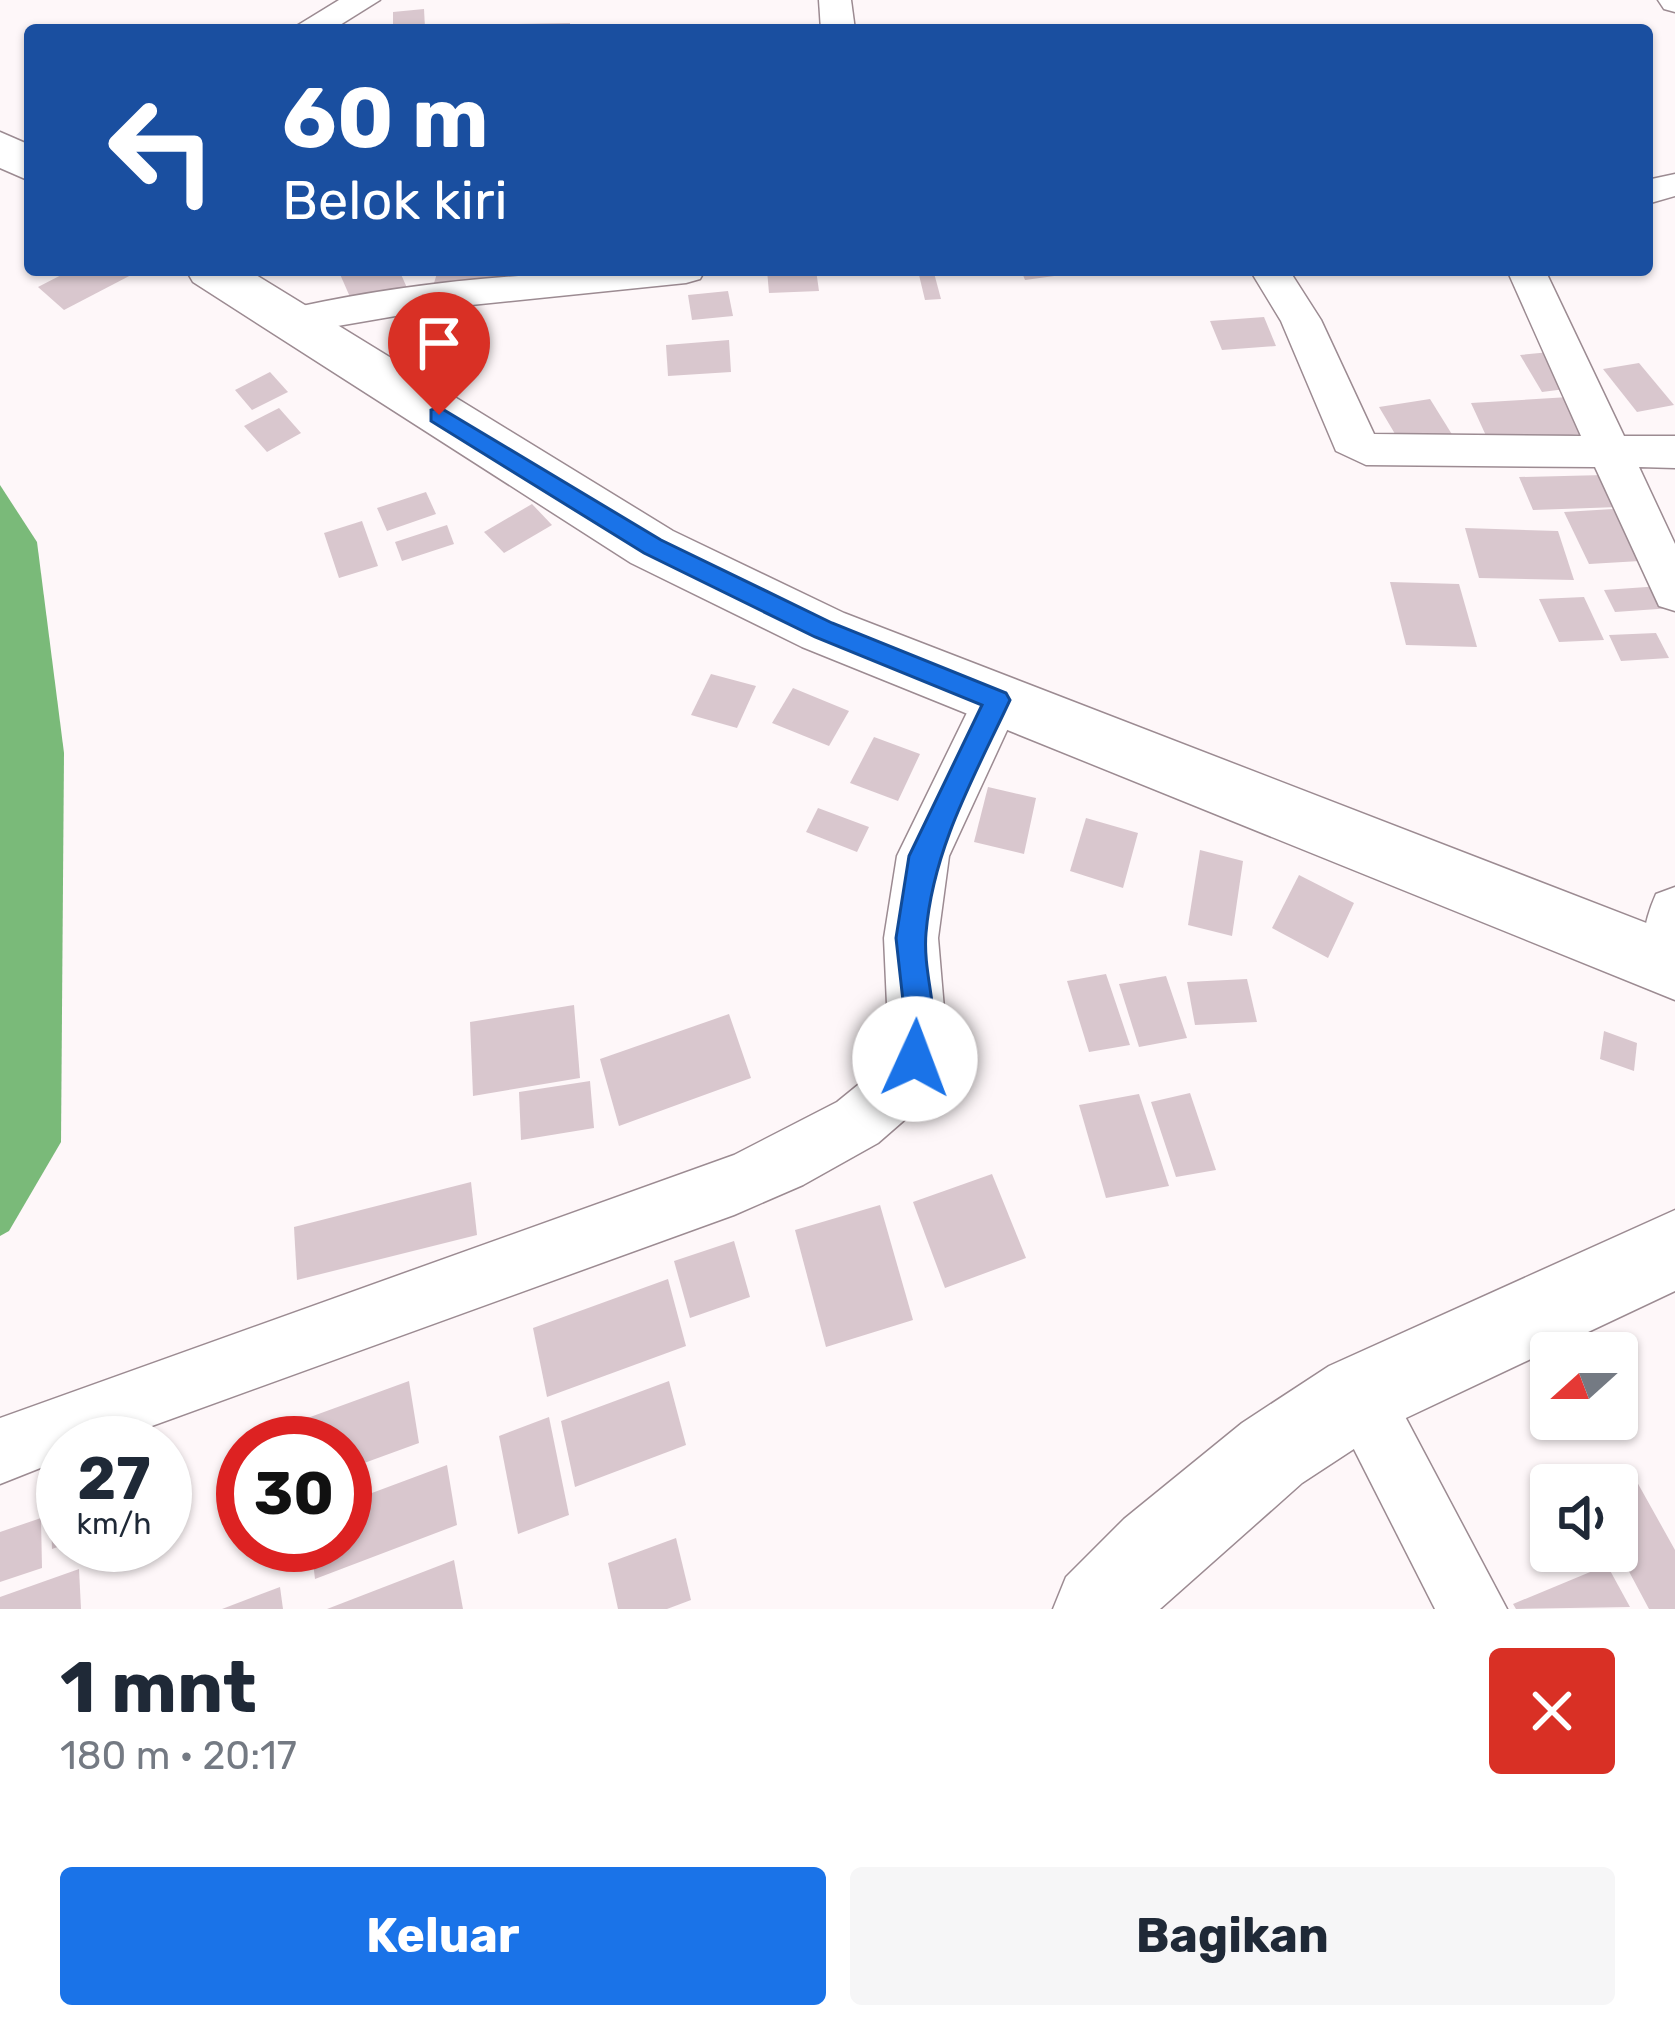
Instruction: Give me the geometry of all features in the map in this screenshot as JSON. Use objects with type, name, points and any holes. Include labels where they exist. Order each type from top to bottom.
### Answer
[{"type":"street","points":[[318,24],[364,0]]},
{"type":"street","points":[[221,276],[652,547],[824,630],[997,700],[1673,947]]},
{"type":"street","points":[[297,320],[406,296],[633,276]]},
{"type":"street","points":[[1273,276],[1301,320],[1351,440],[1366,449],[1675,452]]},
{"type":"street","points":[[1529,276],[1675,592]]},
{"type":"street","points":[[0,1451],[120,1403],[450,1291],[802,1155],[891,1097],[919,1044],[910,938],[923,856],[997,700]]},
{"type":"street","points":[[1097,1609],[1155,1550],[1272,1453],[1359,1396],[1675,1250]]},
{"type":"street","points":[[1359,1396],[1472,1609]]},
{"type":"shaded area","points":[[0,485],[37,542],[64,753],[61,1142],[9,1231],[0,1236]]},
{"type":"building","points":[[424,9],[425,24],[393,24],[393,12]]},
{"type":"building","points":[[59,276],[129,276],[64,310],[38,287]]},
{"type":"building","points":[[341,276],[402,276],[408,290],[354,306]]},
{"type":"building","points":[[436,276],[503,276],[501,284],[434,283]]},
{"type":"building","points":[[768,276],[817,276],[819,291],[769,293]]},
{"type":"building","points":[[919,276],[935,276],[941,299],[925,300]]},
{"type":"building","points":[[728,291],[733,316],[692,320],[688,295]]},
{"type":"building","points":[[1264,317],[1276,346],[1222,350],[1210,321]]},
{"type":"building","points":[[729,340],[731,372],[668,376],[666,345]]},
{"type":"building","points":[[1550,352],[1573,388],[1542,392],[1520,355]]},
{"type":"building","points":[[1639,363],[1674,405],[1637,412],[1603,369]]},
{"type":"building","points":[[270,372],[288,392],[252,410],[235,390]]},
{"type":"building","points":[[1569,397],[1588,434],[1488,440],[1471,403]]},
{"type":"building","points":[[1430,399],[1453,436],[1401,444],[1379,407]]},
{"type":"building","points":[[279,408],[301,433],[267,452],[244,426]]},
{"type":"building","points":[[1604,475],[1619,507],[1533,510],[1519,477]]},
{"type":"building","points":[[426,492],[436,514],[387,531],[377,508]]},
{"type":"building","points":[[532,504],[552,525],[504,553],[484,532]]},
{"type":"building","points":[[1613,509],[1640,561],[1589,564],[1564,512]]},
{"type":"building","points":[[362,521],[378,566],[339,578],[324,533]]},
{"type":"building","points":[[447,525],[454,544],[402,561],[395,542]]},
{"type":"building","points":[[1465,528],[1558,531],[1574,580],[1479,578]]},
{"type":"building","points":[[1390,582],[1459,584],[1477,647],[1406,645]]},
{"type":"building","points":[[1661,586],[1672,608],[1615,612],[1604,590]]},
{"type":"building","points":[[1584,597],[1604,640],[1559,642],[1539,599]]},
{"type":"building","points":[[1656,633],[1669,658],[1621,661],[1609,635]]},
{"type":"building","points":[[711,674],[756,686],[737,728],[691,715]]},
{"type":"building","points":[[793,688],[849,711],[829,746],[772,723]]},
{"type":"building","points":[[874,737],[920,754],[898,801],[850,783]]},
{"type":"building","points":[[988,787],[1036,798],[1024,854],[974,842]]},
{"type":"building","points":[[818,808],[869,827],[857,852],[806,832]]},
{"type":"building","points":[[1086,818],[1138,833],[1123,888],[1070,871]]},
{"type":"building","points":[[1200,850],[1243,861],[1232,936],[1188,925]]},
{"type":"building","points":[[1299,875],[1354,903],[1328,958],[1272,928]]},
{"type":"building","points":[[1106,974],[1130,1045],[1089,1052],[1067,981]]},
{"type":"building","points":[[1166,976],[1187,1038],[1139,1047],[1119,984]]},
{"type":"building","points":[[1247,979],[1257,1022],[1195,1025],[1187,982]]},
{"type":"building","points":[[574,1005],[580,1078],[473,1096],[470,1022]]},
{"type":"building","points":[[729,1014],[751,1078],[619,1126],[600,1059]]},
{"type":"building","points":[[1604,1031],[1637,1043],[1634,1071],[1600,1059]]},
{"type":"building","points":[[590,1081],[594,1128],[521,1140],[519,1092]]},
{"type":"building","points":[[1190,1093],[1216,1170],[1176,1177],[1151,1102]]},
{"type":"building","points":[[1139,1094],[1169,1186],[1106,1198],[1079,1105]]},
{"type":"building","points":[[992,1174],[1026,1258],[945,1288],[913,1202]]},
{"type":"building","points":[[471,1182],[477,1235],[297,1280],[294,1227]]},
{"type":"building","points":[[880,1205],[913,1320],[826,1347],[795,1230]]},
{"type":"building","points":[[734,1241],[750,1297],[690,1318],[674,1261]]},
{"type":"building","points":[[668,1279],[686,1346],[547,1397],[533,1328]]},
{"type":"building","points":[[409,1381],[419,1443],[372,1460],[372,1416],[313,1416]]},
{"type":"building","points":[[669,1381],[686,1445],[575,1487],[561,1421]]},
{"type":"building","points":[[549,1417],[569,1515],[518,1534],[499,1436]]},
{"type":"building","points":[[447,1465],[457,1525],[372,1557],[372,1493]]},
{"type":"building","points":[[1638,1484],[1675,1550],[1675,1609],[1649,1609],[1629,1572],[1638,1572]]},
{"type":"building","points":[[36,1520],[36,1570],[0,1582],[0,1532]]},
{"type":"building","points":[[676,1538],[691,1600],[667,1609],[618,1609],[608,1563]]},
{"type":"building","points":[[454,1560],[463,1609],[327,1609]]},
{"type":"building","points":[[79,1572],[81,1609],[0,1609],[0,1597]]},
{"type":"building","points":[[1590,1572],[1611,1572],[1630,1607],[1516,1609],[1513,1604]]},
{"type":"building","points":[[280,1587],[283,1609],[222,1609]]},
{"type":"route","points":[[439,415],[652,547],[824,630],[997,700],[923,856],[910,938],[921,1028],[915,1059]]}]
